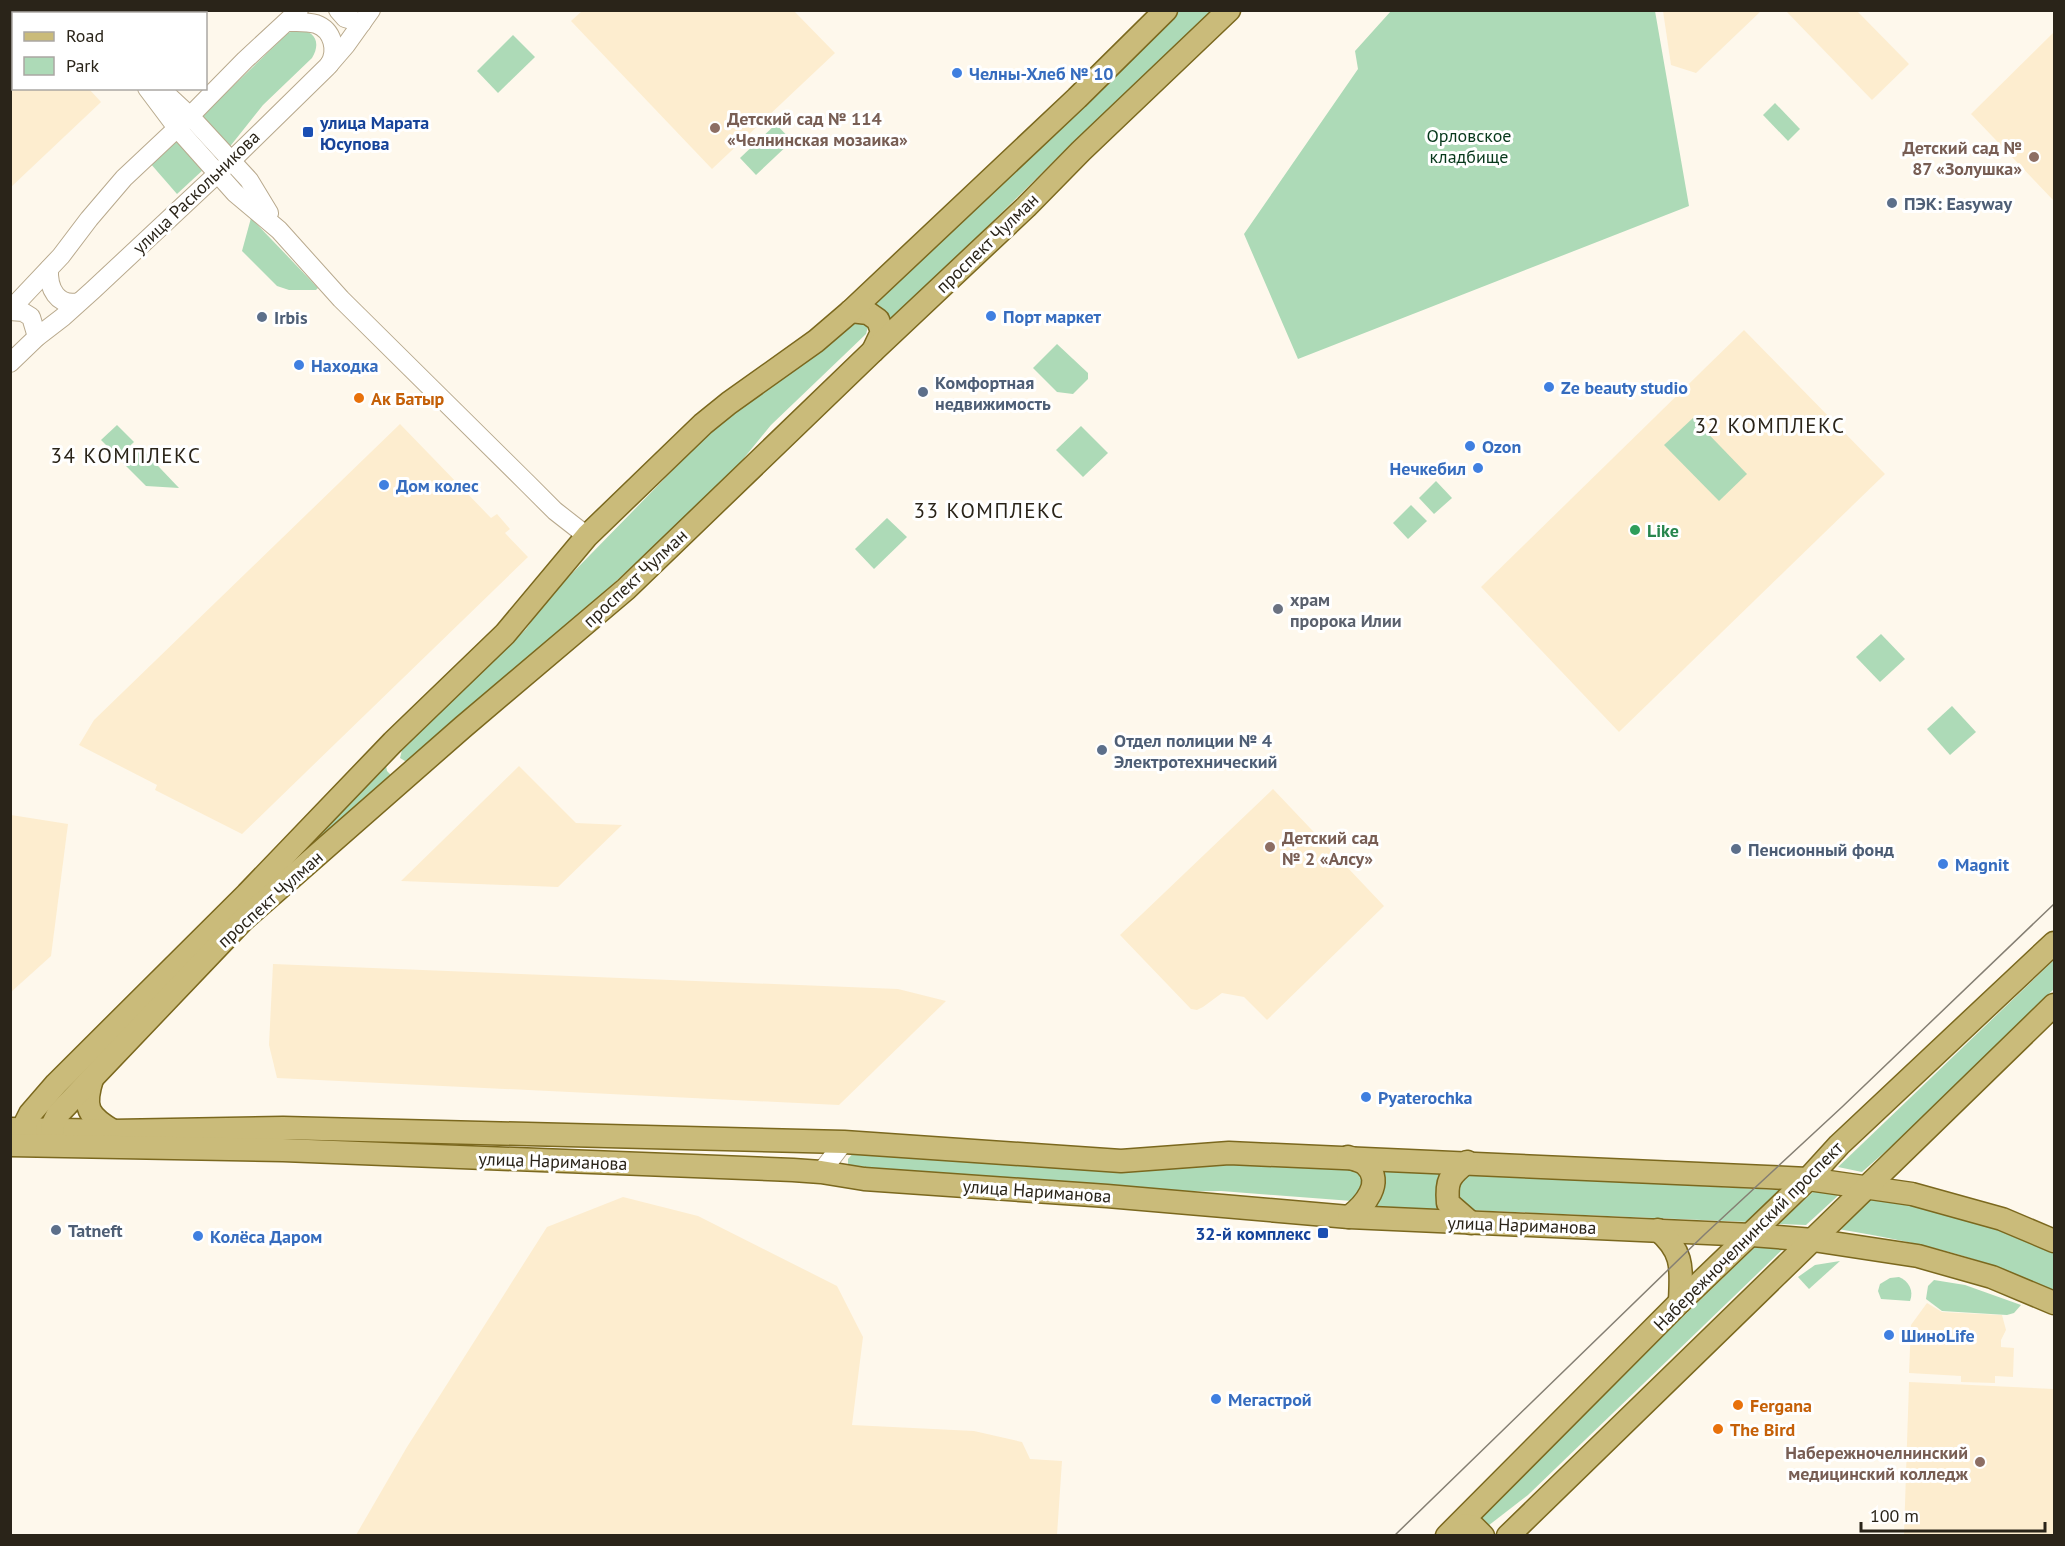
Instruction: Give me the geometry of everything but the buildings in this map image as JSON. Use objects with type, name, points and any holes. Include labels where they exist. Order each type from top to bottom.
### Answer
[{"type":"main road","name":"проспект Чулман","points":[[18,1137],[30,1114],[56,1084],[247,894],[393,742],[506,634],[587,536],[703,424],[816,341],[850,312],[1077,98],[1166,10]]},
{"type":"main road","name":"проспект Чулман","points":[[52,1138],[53,1124],[58,1114],[243,920],[626,589],[1229,10]]},
{"type":"main road","points":[[850,312],[868,313],[878,320],[882,332],[873,351]]},
{"type":"main road","points":[[393,742],[394,766],[409,770],[418,768]]},
{"type":"main road","name":"Набережночелнинский проспект","points":[[1448,1536],[1680,1302],[1808,1179],[1839,1145],[2055,943]]},
{"type":"main road","points":[[1508,1536],[2055,1005]]},
{"type":"main road","points":[[92,1079],[87,1095],[87,1107],[95,1120],[113,1131]]},
{"type":"main road","name":"улица Нариманова","points":[[52,1138],[113,1131],[283,1139],[821,1172],[864,1179],[1107,1196],[1349,1217],[1471,1224],[1658,1230],[1814,1240],[1918,1256],[1992,1277],[2055,1303]]},
{"type":"main road","name":"улица Нариманова","points":[[18,1137],[844,1142],[1121,1161],[1229,1153],[1808,1179],[1923,1197],[2002,1219],[2055,1241]]},
{"type":"main road","points":[[1902,1152],[1907,1181],[1923,1197]]},
{"type":"main road","points":[[1348,1157],[1366,1164],[1372,1175],[1372,1192],[1361,1208],[1349,1217]]},
{"type":"main road","points":[[1467,1162],[1453,1173],[1447,1186],[1447,1195],[1448,1203],[1471,1224]]},
{"type":"main road","points":[[1658,1230],[1667,1238],[1680,1258],[1680,1302]]},
{"type":"main road","points":[[1448,1536],[1466,1526],[1474,1527],[1483,1536]]},
{"type":"street","points":[[338,10],[345,18],[366,17]]},
{"type":"street","points":[[10,310],[49,269],[124,178],[293,16],[314,23],[325,30],[333,42],[333,59],[327,67]]},
{"type":"street","name":"улица Раскольникова","points":[[10,363],[37,337],[63,317],[224,167],[327,67],[366,17]]},
{"type":"street","points":[[149,90],[184,122],[224,167],[249,180],[279,230],[341,299],[555,511],[587,536]]},
{"type":"street","points":[[161,90],[184,122]]},
{"type":"street","points":[[49,269],[48,282],[57,298],[70,304],[79,302]]},
{"type":"street","points":[[10,310],[22,312],[31,317],[37,337]]},
{"type":"street","points":[[821,1172],[844,1142]]},
{"type":"shaded area","points":[[1663,10],[1761,11],[1696,73],[1671,65]]},
{"type":"shaded area","points":[[10,11],[19,11],[12,12],[12,90],[90,90],[101,102],[11,187]]},
{"type":"shaded area","name":"Детский сад № 114 «Челнинская мозаика»","points":[[582,11],[794,11],[835,53],[712,169],[571,21]]},
{"type":"shaded area","points":[[1786,11],[1857,11],[1909,64],[1872,100]]},
{"type":"shaded area","name":"Детский сад № 87 «Золушка»","points":[[2054,32],[2054,201],[1971,114]]},
{"type":"shaded area","points":[[1744,330],[1885,474],[1619,732],[1481,587]]},
{"type":"shaded area","points":[[400,424],[491,518],[497,514],[510,529],[505,533],[528,557],[242,834],[155,790],[157,785],[79,745],[94,720]]},
{"type":"shaded area","points":[[519,766],[576,823],[622,825],[558,887],[401,881]]},
{"type":"shaded area","name":"Детский сад № 2 «Алсу»","points":[[1273,789],[1384,906],[1267,1020],[1244,997],[1222,993],[1203,1007],[1197,1010],[1191,1009],[1120,935]]},
{"type":"shaded area","points":[[11,815],[68,824],[51,956],[11,992]]},
{"type":"shaded area","points":[[273,964],[898,989],[946,1001],[839,1105],[277,1078],[269,1045]]},
{"type":"shaded area","points":[[623,1197],[698,1216],[837,1286],[863,1337],[852,1425],[974,1431],[1022,1442],[1030,1459],[1062,1461],[1057,1535],[356,1535],[407,1447],[547,1227]]},
{"type":"shaded area","points":[[1927,1303],[1942,1312],[2002,1315],[2006,1330],[2001,1340],[2001,1347],[2014,1348],[2013,1377],[1995,1376],[1995,1383],[1961,1382],[1961,1376],[1909,1373],[1911,1325]]},
{"type":"shaded area","name":"Набережночелнинский медицинский колледж","points":[[1909,1382],[2054,1389],[2054,1535],[1904,1535]]},
{"type":"green space","points":[[1177,11],[1211,11],[1072,143],[889,324],[867,306]]},
{"type":"green space","name":"Орловское кладбище","points":[[1391,11],[1655,11],[1689,206],[1298,359],[1244,234],[1358,69],[1355,51]]},
{"type":"green space","points":[[296,30],[308,32],[315,38],[316,47],[312,58],[263,105],[228,149],[200,118],[288,33]]},
{"type":"green space","points":[[513,35],[535,57],[498,93],[477,71]]},
{"type":"green space","points":[[1775,103],[1800,129],[1788,141],[1763,115]]},
{"type":"green space","points":[[776,124],[792,141],[756,175],[740,158]]},
{"type":"green space","points":[[177,139],[204,169],[177,194],[150,163]]},
{"type":"green space","points":[[251,218],[318,288],[316,290],[289,290],[277,286],[242,251]]},
{"type":"green space","points":[[856,320],[865,321],[868,327],[866,334],[771,425],[726,480],[589,606],[415,759],[405,761],[400,758],[402,750],[526,629],[548,598],[716,426]]},
{"type":"green space","points":[[1057,344],[1088,373],[1088,379],[1073,394],[1057,392],[1033,368]]},
{"type":"green space","points":[[1693,418],[1747,474],[1719,501],[1664,445]]},
{"type":"green space","points":[[117,425],[134,442],[118,457],[101,440]]},
{"type":"green space","points":[[1081,426],[1108,453],[1083,477],[1056,450]]},
{"type":"green space","points":[[140,447],[179,488],[146,486],[123,463]]},
{"type":"green space","points":[[1436,481],[1452,498],[1434,514],[1419,498]]},
{"type":"green space","points":[[1411,505],[1427,521],[1408,539],[1393,523]]},
{"type":"green space","points":[[887,518],[907,537],[874,569],[855,549]]},
{"type":"green space","points":[[1881,634],[1905,659],[1880,682],[1856,657]]},
{"type":"green space","points":[[1952,706],[1976,732],[1950,755],[1927,729]]},
{"type":"green space","points":[[385,760],[387,771],[393,777],[53,1101]]},
{"type":"green space","points":[[2054,960],[2054,989],[1894,1144],[1862,1172],[1838,1167]]},
{"type":"green space","points":[[855,1151],[1358,1168],[1365,1184],[1352,1201],[1221,1191],[1144,1192],[852,1167],[848,1164],[848,1159]]},
{"type":"green space","points":[[1375,1166],[1447,1166],[1449,1214],[1370,1209]]},
{"type":"green space","points":[[1473,1174],[1779,1190],[1749,1222],[1465,1210],[1458,1202],[1457,1183],[1463,1177]]},
{"type":"green space","points":[[1815,1190],[1842,1192],[1806,1225],[1778,1224]]},
{"type":"green space","points":[[1871,1196],[1964,1219],[2054,1252],[2054,1292],[2004,1270],[1956,1254],[1838,1229]]},
{"type":"green space","points":[[1756,1246],[1784,1248],[1528,1495],[1484,1529],[1474,1519]]},
{"type":"green space","points":[[1840,1261],[1809,1289],[1798,1277],[1815,1265]]},
{"type":"green space","points":[[1899,1277],[1910,1287],[1910,1301],[1881,1299],[1878,1291],[1880,1284],[1890,1278]]},
{"type":"green space","points":[[1934,1280],[1965,1285],[2021,1305],[2014,1313],[2007,1315],[1942,1311],[1926,1299],[1928,1286]]},
{"type":"tram line","points":[[1394,1536],[1705,1234],[1842,1107],[2054,904]]},
{"type":"place","name":"Челны-Хлеб № 10","points":[[957,73]]},
{"type":"place","name":"Детский сад № 114 «Челнинская мозаика»","points":[[715,128]]},
{"type":"place","name":"улица Марата Юсупова","points":[[308,132]]},
{"type":"place","name":"Детский сад № 87 «Золушка»","points":[[2034,157]]},
{"type":"place","name":"ПЭК: Easyway","points":[[1892,203]]},
{"type":"place","name":"Порт маркет","points":[[991,316]]},
{"type":"place","name":"Irbis","points":[[262,317]]},
{"type":"place","name":"Находка","points":[[299,365]]},
{"type":"place","name":"Zе beauty studio","points":[[1549,387]]},
{"type":"place","name":"Комфортная недвижимость","points":[[923,392]]},
{"type":"place","name":"Ак Батыр","points":[[359,398]]},
{"type":"place","name":"Ozon","points":[[1470,446]]},
{"type":"place","name":"Нечкебил","points":[[1478,468]]},
{"type":"place","name":"Дом колес","points":[[384,485]]},
{"type":"place","name":"Like","points":[[1635,530]]},
{"type":"place","name":"храм пророка Илии","points":[[1278,609]]},
{"type":"place","name":"Отдел полиции № 4 Электротехнический","points":[[1102,750]]},
{"type":"place","name":"Детский сад № 2 «Алсу»","points":[[1270,847]]},
{"type":"place","name":"Пенсионный фонд","points":[[1736,849]]},
{"type":"place","name":"Magnit","points":[[1943,864]]},
{"type":"place","name":"Pyaterochka","points":[[1366,1097]]},
{"type":"place","name":"Tatneft","points":[[56,1230]]},
{"type":"place","name":"32-й комплекс","points":[[1323,1233]]},
{"type":"place","name":"Колёса Даром","points":[[198,1236]]},
{"type":"place","name":"ШиноLife","points":[[1889,1335]]},
{"type":"place","name":"Мегастрой","points":[[1216,1399]]},
{"type":"place","name":"Fergana","points":[[1738,1405]]},
{"type":"place","name":"The Bird","points":[[1718,1429]]},
{"type":"place","name":"Набережночелнинский медицинский колледж","points":[[1980,1462]]},
{"type":"district","name":"32 КОМПЛЕКС","points":[[1770,425]]},
{"type":"district","name":"34 КОМПЛЕКС","points":[[126,455]]},
{"type":"district","name":"33 КОМПЛЕКС","points":[[989,510]]}]
